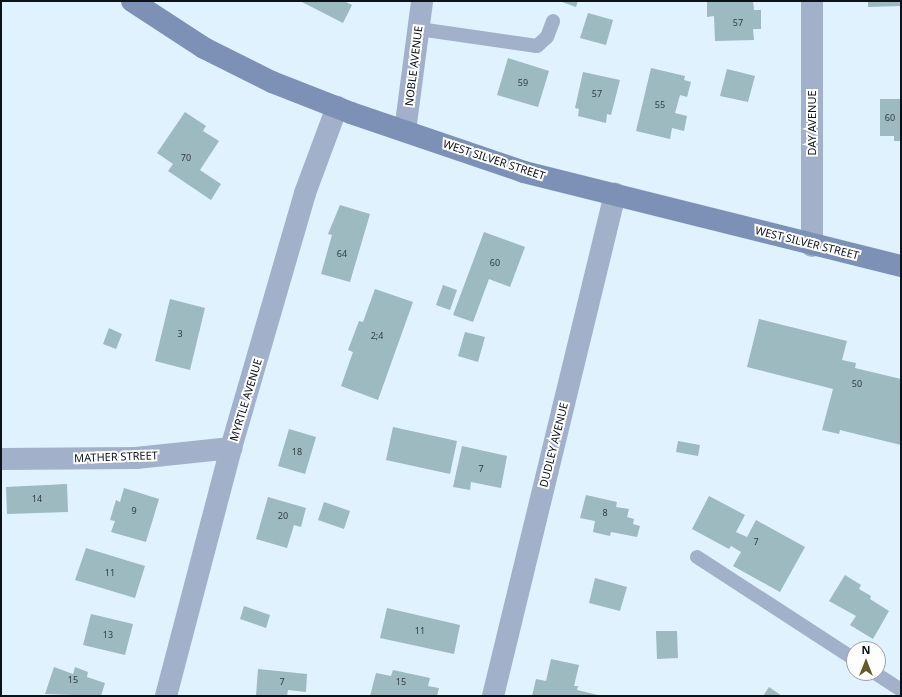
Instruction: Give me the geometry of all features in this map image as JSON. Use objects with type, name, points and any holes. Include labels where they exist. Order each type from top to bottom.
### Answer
[{"type":"main road","name":"WEST SILVER STREET","points":[[132,1],[204,48],[272,82],[337,108],[405,130],[524,172],[615,194],[812,246],[901,266]]},
{"type":"street","name":"NOBLE AVENUE","points":[[405,130],[422,1]]},
{"type":"street","name":"DAY AVENUE","points":[[812,1],[812,246]]},
{"type":"street","name":"MYRTLE AVENUE","points":[[166,696],[231,448],[305,193],[337,108]]},
{"type":"street","name":"DUDLEY AVENUE","points":[[493,696],[615,194]]},
{"type":"street","name":"MATHER STREET","points":[[1,459],[136,458],[231,448]]},
{"type":"lane","points":[[419,29],[537,46],[547,37],[553,21]]},
{"type":"lane","points":[[697,557],[846,655]]},
{"type":"lane","points":[[886,680],[901,690]]},
{"type":"building","points":[[300,1],[344,1],[352,5],[343,23]]},
{"type":"building","points":[[559,1],[578,1],[576,7]]},
{"type":"building","points":[[707,1],[753,1],[754,10],[761,10],[761,29],[753,29],[754,40],[715,41],[714,16],[707,17]]},
{"type":"building","points":[[868,1],[901,1],[901,6],[868,7]]},
{"type":"building","points":[[588,13],[613,20],[606,45],[580,38]]},
{"type":"building","points":[[508,58],[549,71],[538,107],[497,95]]},
{"type":"building","points":[[651,68],[685,76],[684,80],[691,82],[687,97],[680,95],[675,113],[687,116],[684,131],[672,128],[670,139],[636,131]]},
{"type":"building","points":[[727,69],[755,76],[748,102],[720,96]]},
{"type":"building","points":[[583,72],[620,80],[611,115],[607,114],[606,123],[578,116],[579,109],[575,108]]},
{"type":"building","points":[[880,99],[901,99],[901,141],[894,141],[894,136],[880,136]]},
{"type":"building","points":[[185,112],[206,126],[203,131],[219,141],[200,170],[221,184],[211,200],[168,171],[173,164],[157,153]]},
{"type":"building","points":[[340,205],[370,214],[350,282],[321,274],[332,235],[328,234]]},
{"type":"building","points":[[484,232],[525,247],[510,287],[489,279],[473,322],[453,315]]},
{"type":"building","points":[[443,285],[457,290],[450,310],[436,305]]},
{"type":"building","points":[[375,289],[413,302],[378,400],[341,386],[353,352],[348,350],[359,321],[363,322]]},
{"type":"building","points":[[170,299],[205,308],[190,370],[155,361]]},
{"type":"building","points":[[759,319],[847,341],[842,360],[856,363],[855,368],[901,379],[901,445],[840,430],[839,434],[822,430],[833,389],[747,367]]},
{"type":"building","points":[[109,328],[122,334],[116,349],[103,344]]},
{"type":"building","points":[[465,332],[485,337],[478,362],[458,356]]},
{"type":"building","points":[[393,427],[457,441],[450,474],[386,460]]},
{"type":"building","points":[[289,429],[316,437],[305,474],[278,466]]},
{"type":"building","points":[[678,441],[700,445],[698,456],[676,452]]},
{"type":"building","points":[[462,446],[507,456],[501,488],[471,482],[470,490],[453,487]]},
{"type":"building","points":[[67,484],[68,512],[7,514],[6,487]]},
{"type":"building","points":[[124,488],[159,499],[146,542],[111,532],[115,521],[110,520],[116,500],[120,502]]},
{"type":"building","points":[[586,495],[617,502],[616,507],[629,509],[627,517],[634,519],[633,524],[640,526],[637,537],[611,532],[610,536],[593,532],[595,521],[580,518]]},
{"type":"building","points":[[709,496],[745,515],[736,532],[747,537],[756,520],[805,547],[780,592],[733,566],[741,552],[731,546],[729,549],[692,529]]},
{"type":"building","points":[[268,497],[306,508],[301,527],[294,525],[287,548],[256,539]]},
{"type":"building","points":[[324,502],[350,511],[344,529],[318,520]]},
{"type":"building","points":[[86,548],[145,566],[135,598],[75,580]]},
{"type":"building","points":[[845,575],[861,585],[859,589],[871,596],[870,599],[889,611],[873,639],[850,625],[856,616],[829,601]]},
{"type":"building","points":[[595,578],[627,587],[620,611],[589,603]]},
{"type":"building","points":[[244,606],[270,615],[266,628],[240,619]]},
{"type":"building","points":[[387,608],[460,625],[454,654],[380,638]]},
{"type":"building","points":[[91,614],[133,624],[125,655],[83,645]]},
{"type":"building","points":[[656,631],[677,631],[678,658],[657,659]]},
{"type":"building","points":[[551,659],[579,665],[574,686],[578,686],[577,690],[602,696],[532,696],[536,679],[546,681]]},
{"type":"building","points":[[54,667],[73,674],[75,667],[88,672],[87,677],[105,683],[101,696],[45,694]]},
{"type":"building","points":[[258,669],[307,674],[306,692],[288,690],[287,696],[256,696]]},
{"type":"building","points":[[393,670],[430,678],[428,686],[439,688],[437,696],[370,696],[376,673],[391,676]]},
{"type":"building","points":[[769,687],[782,696],[763,696]]}]
